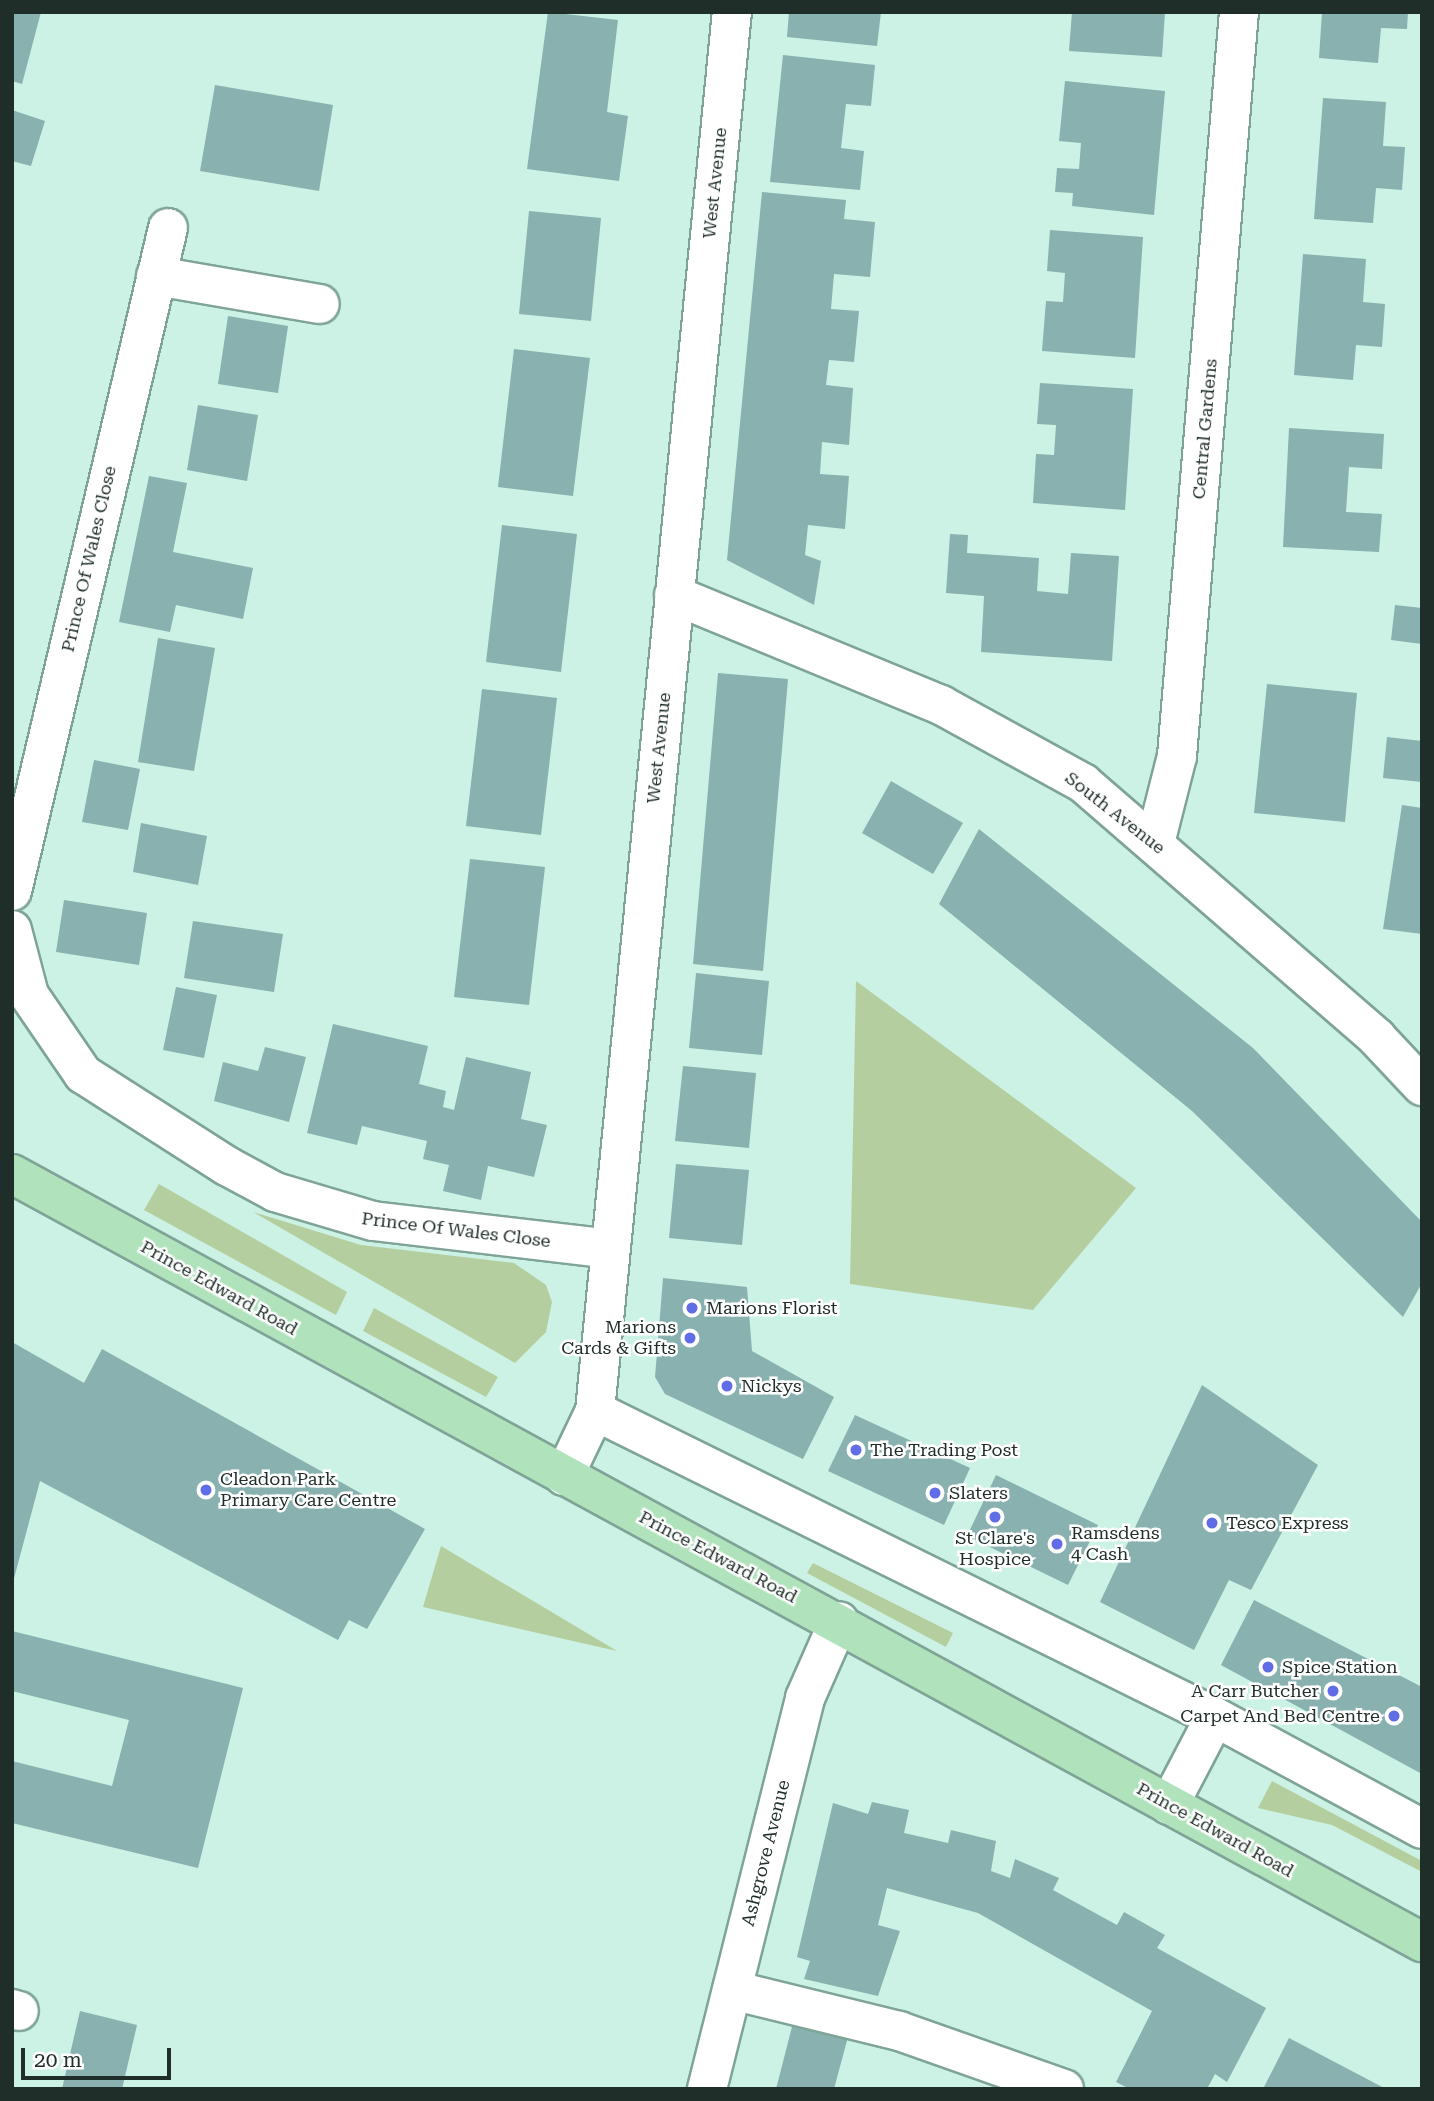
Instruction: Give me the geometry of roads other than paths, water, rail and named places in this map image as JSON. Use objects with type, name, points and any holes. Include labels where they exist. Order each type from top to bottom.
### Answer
[{"type":"main road","name":"Prince Edward Road","points":[[12,1174],[564,1476],[839,1621],[1168,1805],[1422,1942]]},
{"type":"street","name":"West Avenue","points":[[564,1476],[595,1412],[732,12]]},
{"type":"street","name":"Central Gardens","points":[[1155,843],[1177,756],[1240,12]]},
{"type":"street","name":"Prince Of Wales Close","points":[[12,891],[168,228]]},
{"type":"street","points":[[156,276],[320,303]]},
{"type":"street","name":"South Avenue","points":[[674,595],[841,660],[1019,746],[1083,783],[1377,1038],[1422,1086]]},
{"type":"street","name":"Prince Of Wales Close","points":[[12,930],[29,995],[83,1074],[227,1166],[275,1192],[373,1222],[610,1249]]},
{"type":"street","points":[[595,1412],[1215,1717],[1422,1829]]},
{"type":"street","name":"Ashgrove Avenue","points":[[707,2089],[805,1698],[839,1621]]},
{"type":"street","points":[[1168,1805],[1215,1717]]},
{"type":"street","points":[[732,1990],[898,2031],[1064,2089]]},
{"type":"place","name":"Marions Florist","points":[[692,1308]]},
{"type":"place","name":"Marions Cards & Gifts","points":[[690,1338]]},
{"type":"place","name":"Nickys","points":[[727,1386]]},
{"type":"place","name":"The Trading Post","points":[[856,1450]]},
{"type":"place","name":"Cleadon Park Primary Care Centre","points":[[206,1490]]},
{"type":"place","name":"Slaters","points":[[935,1493]]},
{"type":"place","name":"St Clare's Hospice","points":[[995,1517]]},
{"type":"place","name":"Tesco Express","points":[[1212,1523]]},
{"type":"place","name":"Ramsdens 4 Cash","points":[[1057,1544]]},
{"type":"place","name":"Spice Station","points":[[1268,1667]]},
{"type":"place","name":"A Carr Butcher","points":[[1333,1691]]},
{"type":"place","name":"Carpet And Bed Centre","points":[[1394,1716]]}]
